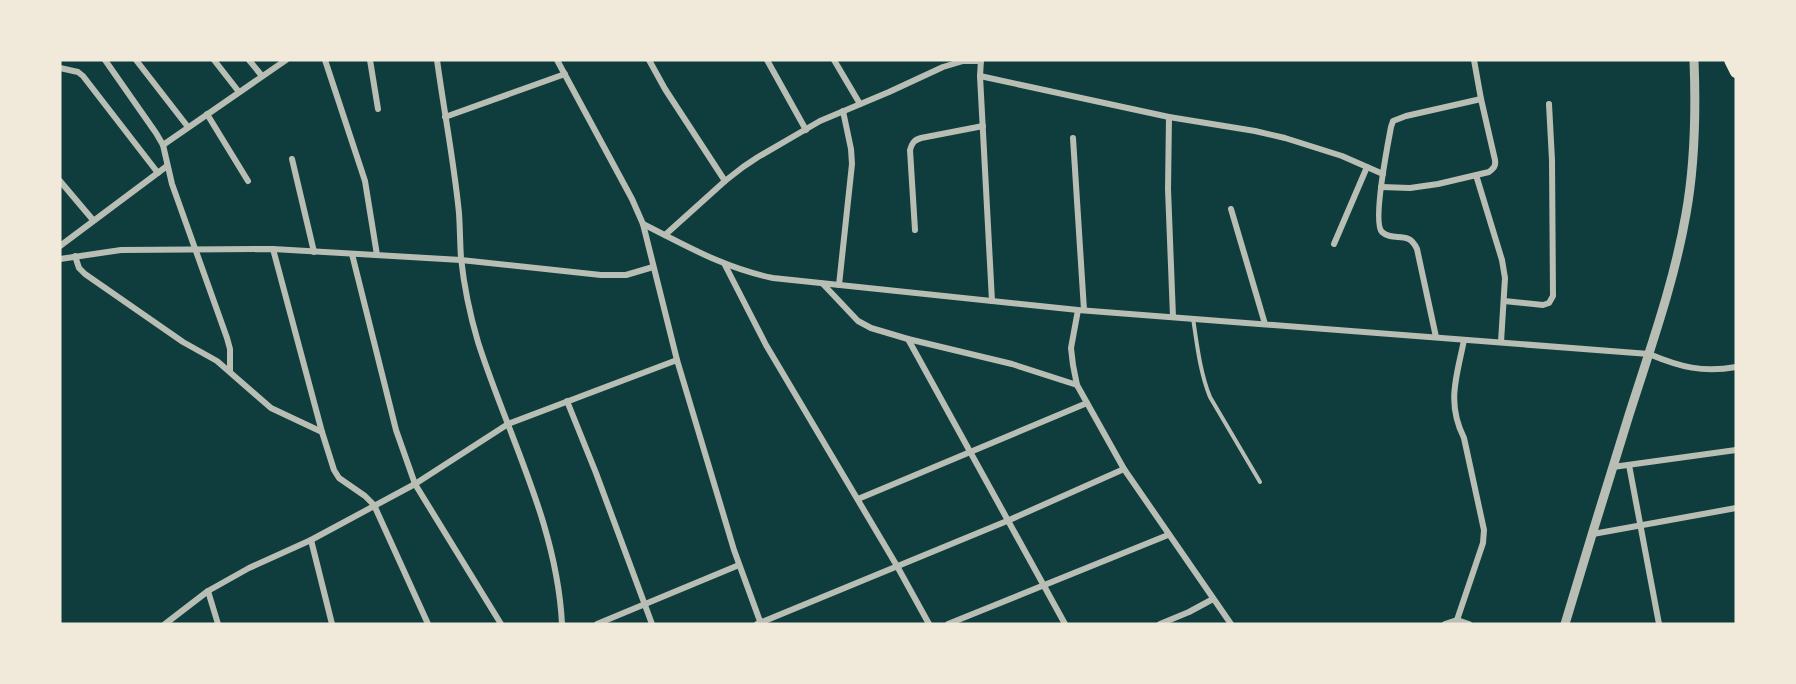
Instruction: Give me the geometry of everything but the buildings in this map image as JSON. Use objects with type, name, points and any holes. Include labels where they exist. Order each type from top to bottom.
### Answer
[{"type":"main road","points":[[1730,60],[1736,72]]},
{"type":"street","points":[[105,60],[163,145],[167,166],[227,338],[230,349],[230,371]]},
{"type":"street","points":[[136,60],[188,127]]},
{"type":"street","points":[[214,60],[239,92]]},
{"type":"street","points":[[249,60],[262,76]]},
{"type":"street","points":[[163,145],[286,60]]},
{"type":"street","points":[[325,60],[365,181],[377,255]]},
{"type":"street","points":[[370,60],[378,108]]},
{"type":"street","points":[[437,60],[459,212],[461,260],[467,301],[478,343],[550,543],[558,580],[562,624]]},
{"type":"street","points":[[557,60],[632,199],[643,224],[677,360],[739,565],[759,623],[1007,521],[1124,469]]},
{"type":"street","points":[[649,60],[665,89],[725,181]]},
{"type":"street","points":[[767,60],[806,130]]},
{"type":"street","points":[[834,60],[860,104]]},
{"type":"street","points":[[1381,187],[1429,186],[1489,171],[1496,165],[1474,60]]},
{"type":"street","points":[[1565,624],[1649,354],[1678,252],[1692,173],[1694,60]]},
{"type":"street","points":[[665,235],[725,181],[758,157],[806,130],[843,111],[889,93],[953,63],[981,61],[992,301]]},
{"type":"street","points":[[60,68],[78,72],[83,76],[158,173]]},
{"type":"street","points":[[445,117],[565,74]]},
{"type":"street","points":[[980,76],[1169,117],[1285,138],[1342,156],[1383,174]]},
{"type":"street","points":[[1436,337],[1414,242],[1409,238],[1389,236],[1379,228],[1381,187],[1391,127],[1393,122],[1406,116],[1481,99]]},
{"type":"street","points":[[1504,301],[1543,305],[1549,303],[1553,296],[1552,160],[1549,104]]},
{"type":"street","points":[[839,285],[852,164],[843,111]]},
{"type":"street","points":[[207,114],[249,182]]},
{"type":"street","points":[[1169,117],[1168,189],[1173,317]]},
{"type":"street","points":[[915,230],[911,145],[915,140],[921,138],[983,126]]},
{"type":"street","points":[[1073,138],[1081,310],[1071,348],[1077,385],[1124,469],[1231,624]]},
{"type":"street","points":[[292,159],[314,252]]},
{"type":"street","points":[[60,246],[167,166]]},
{"type":"street","points":[[1334,244],[1367,167]]},
{"type":"street","points":[[1476,175],[1502,260],[1505,278],[1501,342]]},
{"type":"street","points":[[60,181],[93,220]]},
{"type":"street","points":[[1232,209],[1265,324]]},
{"type":"street","points":[[643,224],[725,265],[747,273],[773,278],[1081,310],[1649,354],[1674,364],[1707,370],[1736,367]]},
{"type":"street","points":[[60,259],[121,250],[273,249],[461,260],[601,275],[626,274],[653,267]]},
{"type":"street","points":[[273,249],[334,470],[339,478],[374,505],[428,624]]},
{"type":"street","points":[[352,254],[396,430],[415,484],[501,624]]},
{"type":"street","points":[[75,256],[79,268],[85,274],[183,342],[217,361],[271,408],[322,432]]},
{"type":"street","points":[[725,265],[766,345],[929,624]]},
{"type":"street","points":[[822,284],[858,321],[870,328],[1012,364],[1077,385]]},
{"type":"street","points":[[908,339],[1065,624]]},
{"type":"street","points":[[1457,620],[1482,543],[1484,530],[1464,438],[1457,425],[1454,412],[1453,397],[1464,340]]},
{"type":"street","points":[[165,624],[208,591],[249,568],[311,540],[415,484],[508,424],[677,360]]},
{"type":"street","points":[[567,401],[652,624]]},
{"type":"street","points":[[858,499],[1087,403]]},
{"type":"street","points":[[1613,467],[1736,452]]},
{"type":"street","points":[[1629,465],[1659,624]]},
{"type":"street","points":[[1593,534],[1736,508]]},
{"type":"street","points":[[948,624],[1168,534]]},
{"type":"street","points":[[311,540],[332,624]]},
{"type":"street","points":[[597,624],[739,565]]},
{"type":"street","points":[[208,591],[218,624]]},
{"type":"street","points":[[1160,624],[1175,619],[1213,599]]},
{"type":"street","points":[[1445,624],[1457,620],[1469,624]]},
{"type":"lane","points":[[1193,318],[1201,367],[1208,390],[1260,482]]}]
